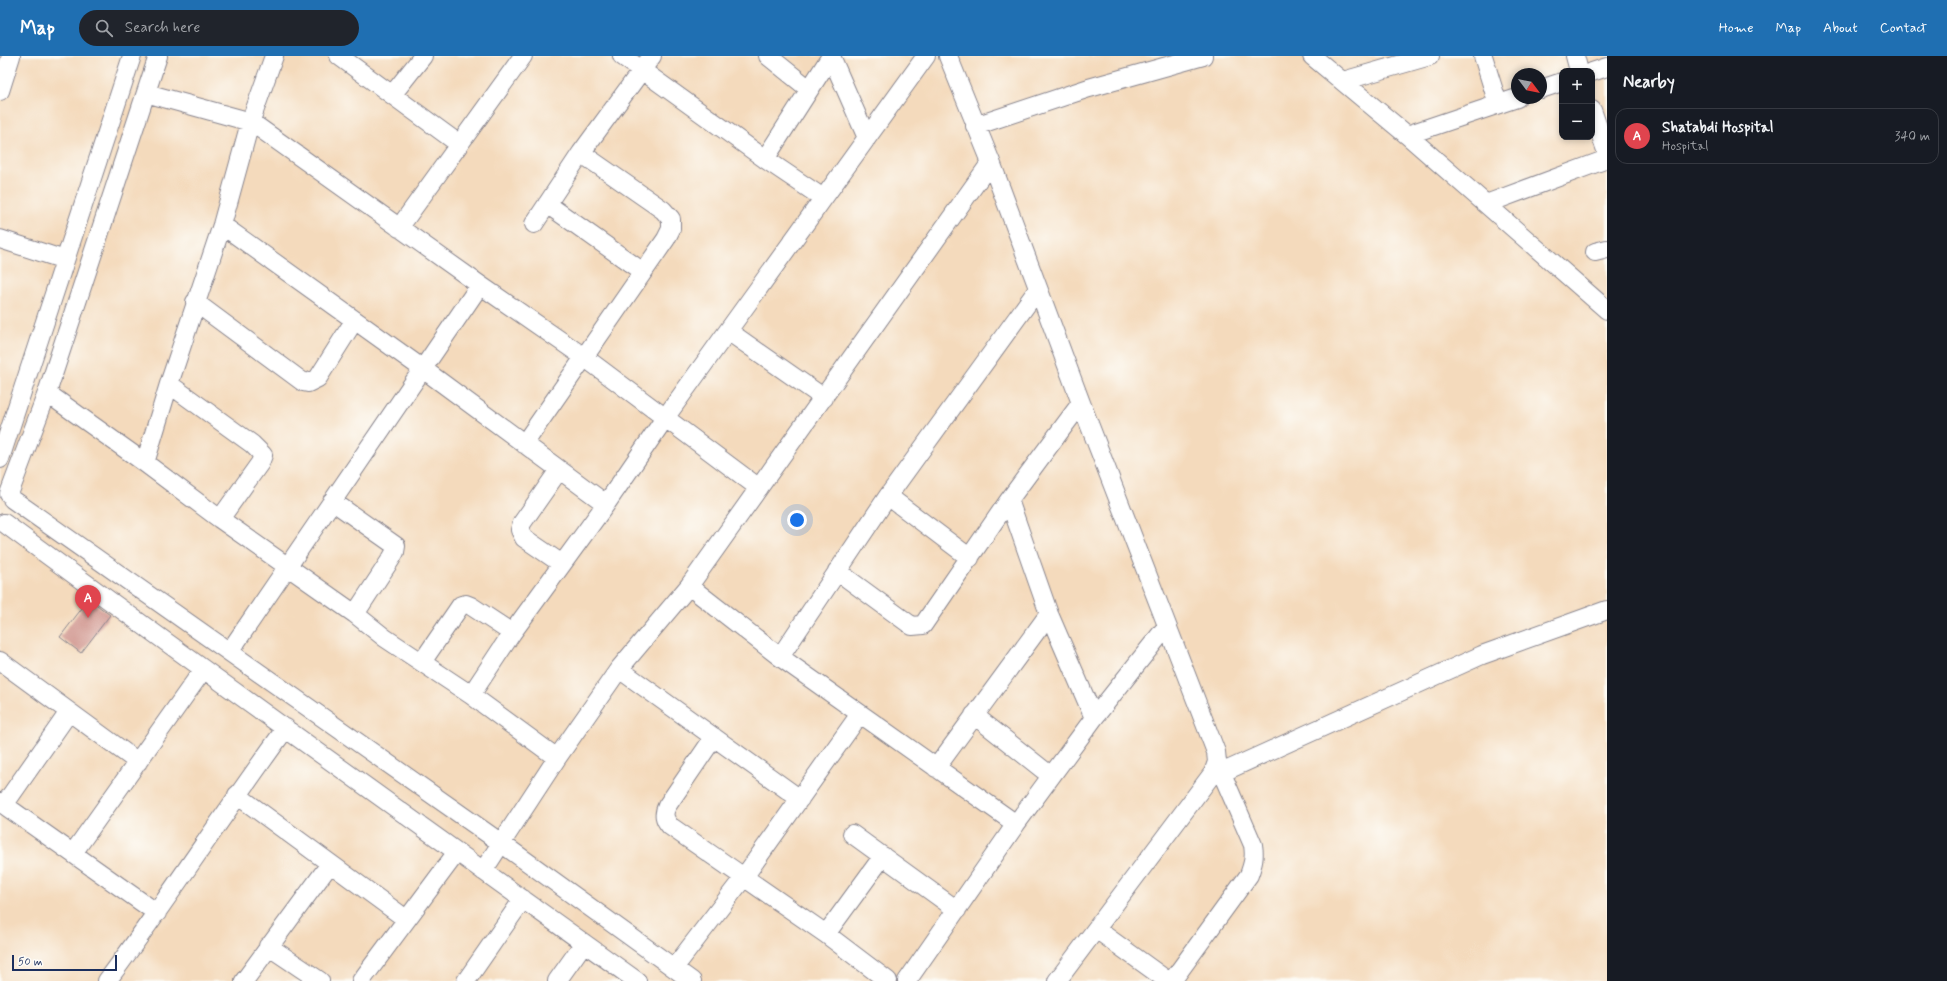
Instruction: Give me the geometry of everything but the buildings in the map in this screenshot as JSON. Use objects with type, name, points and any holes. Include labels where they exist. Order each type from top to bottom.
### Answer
[{"type":"street","points":[[0,459],[132,56]]},
{"type":"street","points":[[7,494],[47,393],[158,56]]},
{"type":"street","points":[[145,463],[195,302],[222,225],[251,122],[274,56]]},
{"type":"street","points":[[339,56],[458,144]]},
{"type":"street","points":[[392,95],[423,56]]},
{"type":"street","points":[[399,228],[458,144],[523,56]]},
{"type":"street","points":[[622,56],[647,63],[765,159],[823,198]]},
{"type":"street","points":[[768,56],[809,89]]},
{"type":"street","points":[[765,159],[831,56]]},
{"type":"street","points":[[831,56],[867,138]]},
{"type":"street","points":[[470,695],[512,633],[606,504],[665,418],[926,56]]},
{"type":"street","points":[[948,56],[975,126],[991,162],[1081,403],[1216,752],[1219,767],[1253,845],[1253,865],[1248,874],[1172,981]]},
{"type":"street","points":[[975,126],[1090,88],[1203,56]]},
{"type":"street","points":[[1312,56],[1407,135],[1607,310]]},
{"type":"street","points":[[1343,81],[1395,61],[1430,56]]},
{"type":"street","points":[[1483,56],[1498,104]]},
{"type":"street","points":[[1575,56],[1578,68]]},
{"type":"street","points":[[0,91],[9,57]]},
{"type":"street","points":[[534,224],[581,152],[647,63]]},
{"type":"street","points":[[1595,71],[1607,67]]},
{"type":"street","points":[[1547,87],[1559,83]]},
{"type":"street","points":[[146,93],[251,122],[480,286],[584,357],[759,488]]},
{"type":"street","points":[[1407,135],[1511,100]]},
{"type":"street","points":[[1595,119],[1607,153]]},
{"type":"street","points":[[524,444],[666,239],[671,229],[670,219],[663,210],[581,152]]},
{"type":"street","points":[[1486,204],[1607,159]]},
{"type":"street","points":[[483,871],[557,758],[619,669],[689,586],[991,162]]},
{"type":"street","points":[[547,204],[643,272]]},
{"type":"street","points":[[222,225],[423,369],[606,504]]},
{"type":"street","points":[[0,239],[64,260]]},
{"type":"street","points":[[230,651],[480,286]]},
{"type":"street","points":[[780,657],[888,496],[1038,289]]},
{"type":"street","points":[[195,302],[303,382],[308,383],[318,378],[354,320]]},
{"type":"street","points":[[728,331],[824,398]]},
{"type":"street","points":[[169,384],[252,444],[262,455],[260,463],[220,519]]},
{"type":"street","points":[[47,393],[220,519],[355,614],[385,638],[470,695],[557,758]]},
{"type":"street","points":[[837,571],[912,626],[924,625],[1009,500],[1081,403]]},
{"type":"street","points":[[559,470],[522,522],[520,530],[524,538],[562,564]]},
{"type":"street","points":[[7,494],[14,505],[12,516],[2,524],[637,981]]},
{"type":"street","points":[[7,494],[501,843],[692,981]]},
{"type":"street","points":[[888,496],[970,558]]},
{"type":"street","points":[[1009,500],[1048,614],[1094,718]]},
{"type":"street","points":[[332,501],[396,546],[393,556],[355,614]]},
{"type":"street","points":[[689,586],[780,657],[1016,824]]},
{"type":"street","points":[[422,662],[461,605],[466,604],[471,606],[512,633]]},
{"type":"street","points":[[1057,981],[1219,767],[1475,658],[1607,610]]},
{"type":"street","points":[[936,768],[1048,614]]},
{"type":"street","points":[[907,981],[1051,776],[1094,718],[1167,626]]},
{"type":"street","points":[[0,661],[138,762]]},
{"type":"street","points":[[619,669],[800,799]]},
{"type":"street","points":[[73,853],[203,670]]},
{"type":"street","points":[[69,712],[2,803],[157,913]]},
{"type":"street","points":[[674,968],[744,877],[860,714]]},
{"type":"street","points":[[974,715],[1051,776]]},
{"type":"street","points":[[114,978],[237,795],[286,728]]},
{"type":"street","points":[[714,737],[667,806],[664,812],[665,820],[670,826],[826,934],[888,981]]},
{"type":"street","points":[[237,795],[406,919]]},
{"type":"street","points":[[852,834],[957,910]]},
{"type":"street","points":[[361,981],[457,852]]},
{"type":"street","points":[[826,934],[883,856]]},
{"type":"street","points":[[244,981],[268,946],[330,864]]},
{"type":"street","points":[[466,981],[523,899]]},
{"type":"street","points":[[1096,929],[1168,981]]},
{"type":"street","points":[[557,981],[584,943]]},
{"type":"street","points":[[268,946],[320,981]]},
{"type":"place","name":"Shatabdi Hospital","points":[[88,618]]}]
